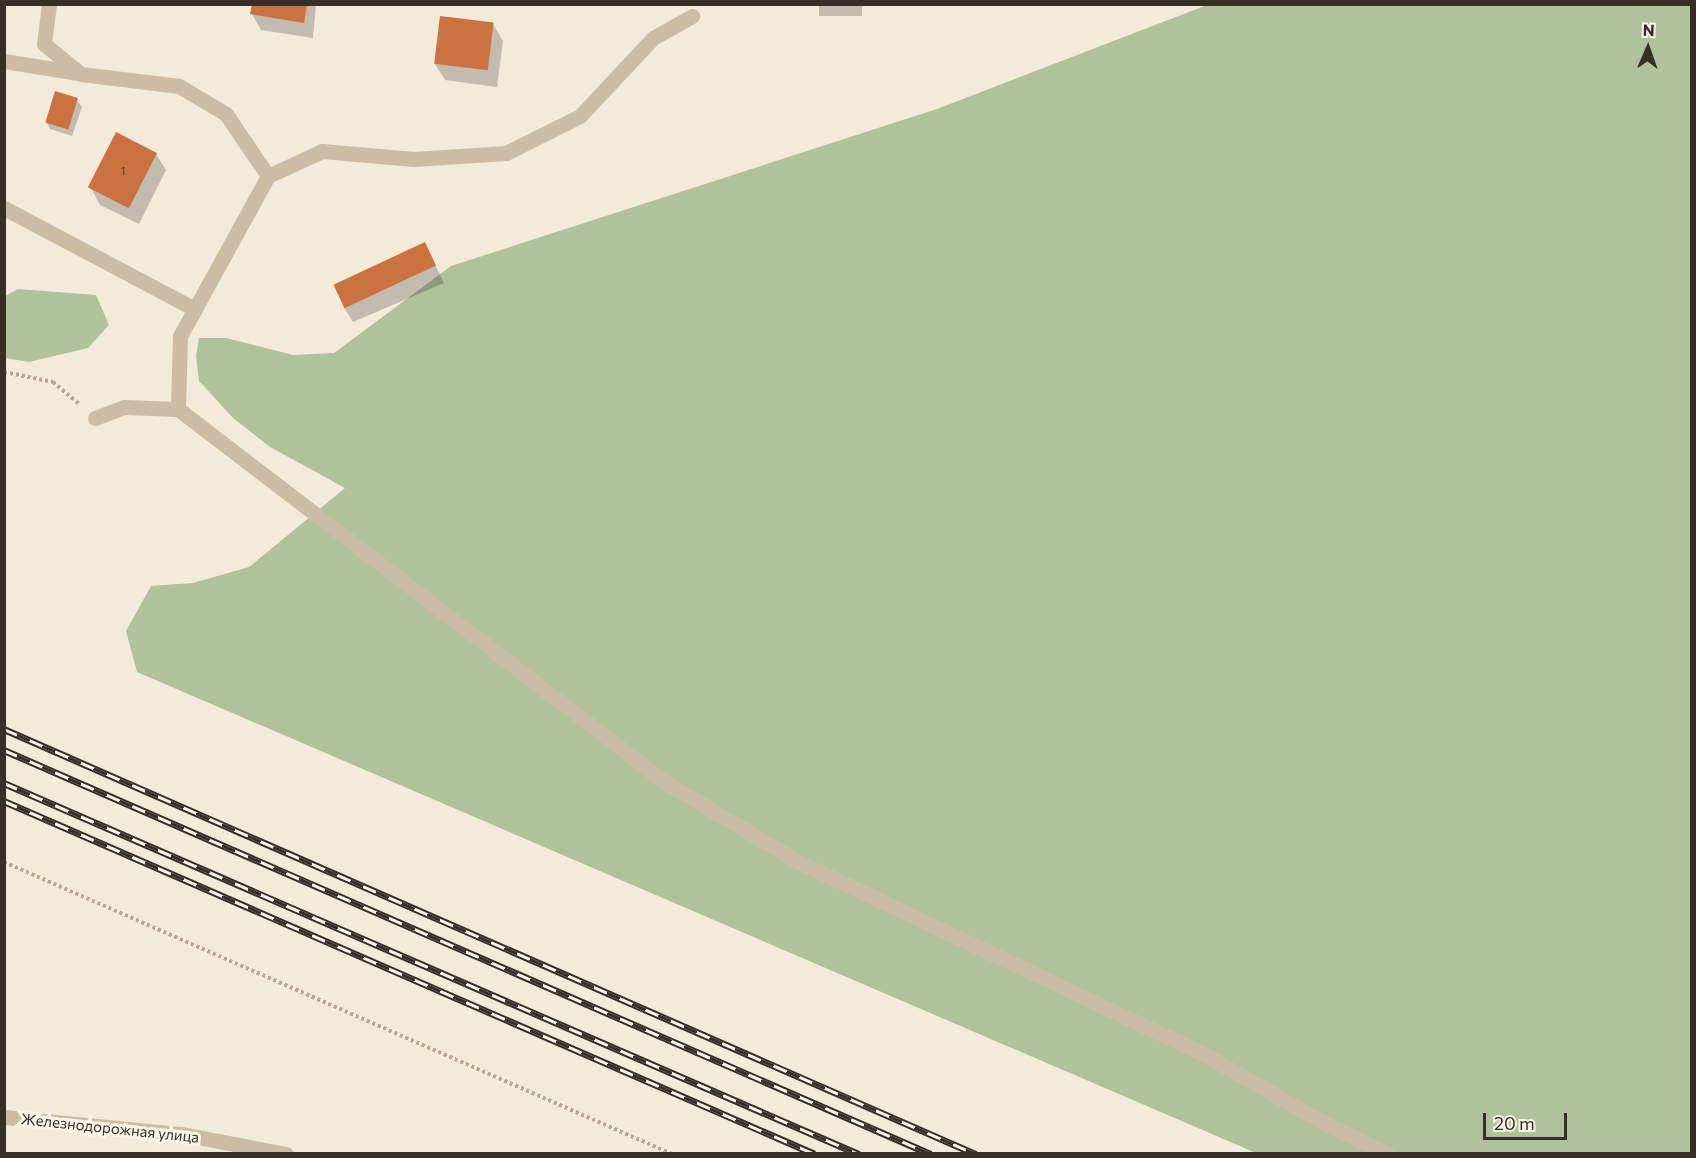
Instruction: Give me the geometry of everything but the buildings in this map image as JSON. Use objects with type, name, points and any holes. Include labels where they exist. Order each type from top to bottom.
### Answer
[{"type":"street","points":[[49,4],[44,44],[81,74]]},
{"type":"street","points":[[178,409],[180,336],[268,176],[322,151],[414,159],[506,153],[580,116],[653,38],[692,16]]},
{"type":"street","points":[[4,62],[179,86],[226,114],[268,176]]},
{"type":"street","points":[[4,208],[195,309]]},
{"type":"street","points":[[95,418],[124,407],[178,409],[665,782],[797,861],[1209,1057],[1322,1122],[1387,1154]]},
{"type":"street","name":"Железнодорожная улица","points":[[4,1117],[182,1134],[286,1154]]},
{"type":"path","points":[[4,372],[53,382],[95,418]]},
{"type":"path","points":[[4,862],[672,1154]]},
{"type":"green space","points":[[1207,5],[1691,5],[1691,1153],[1256,1153],[137,672],[126,631],[151,586],[193,583],[249,567],[345,488],[270,447],[233,418],[199,381],[196,356],[199,338],[226,338],[293,355],[334,353],[451,266],[937,109]]},
{"type":"green space","points":[[18,289],[96,295],[109,325],[88,348],[29,362],[5,358],[5,296]]},
{"type":"railway","points":[[4,729],[976,1154]]},
{"type":"railway","points":[[4,750],[931,1154]]},
{"type":"railway","points":[[4,783],[859,1154]]},
{"type":"railway","points":[[4,801],[815,1154]]}]
